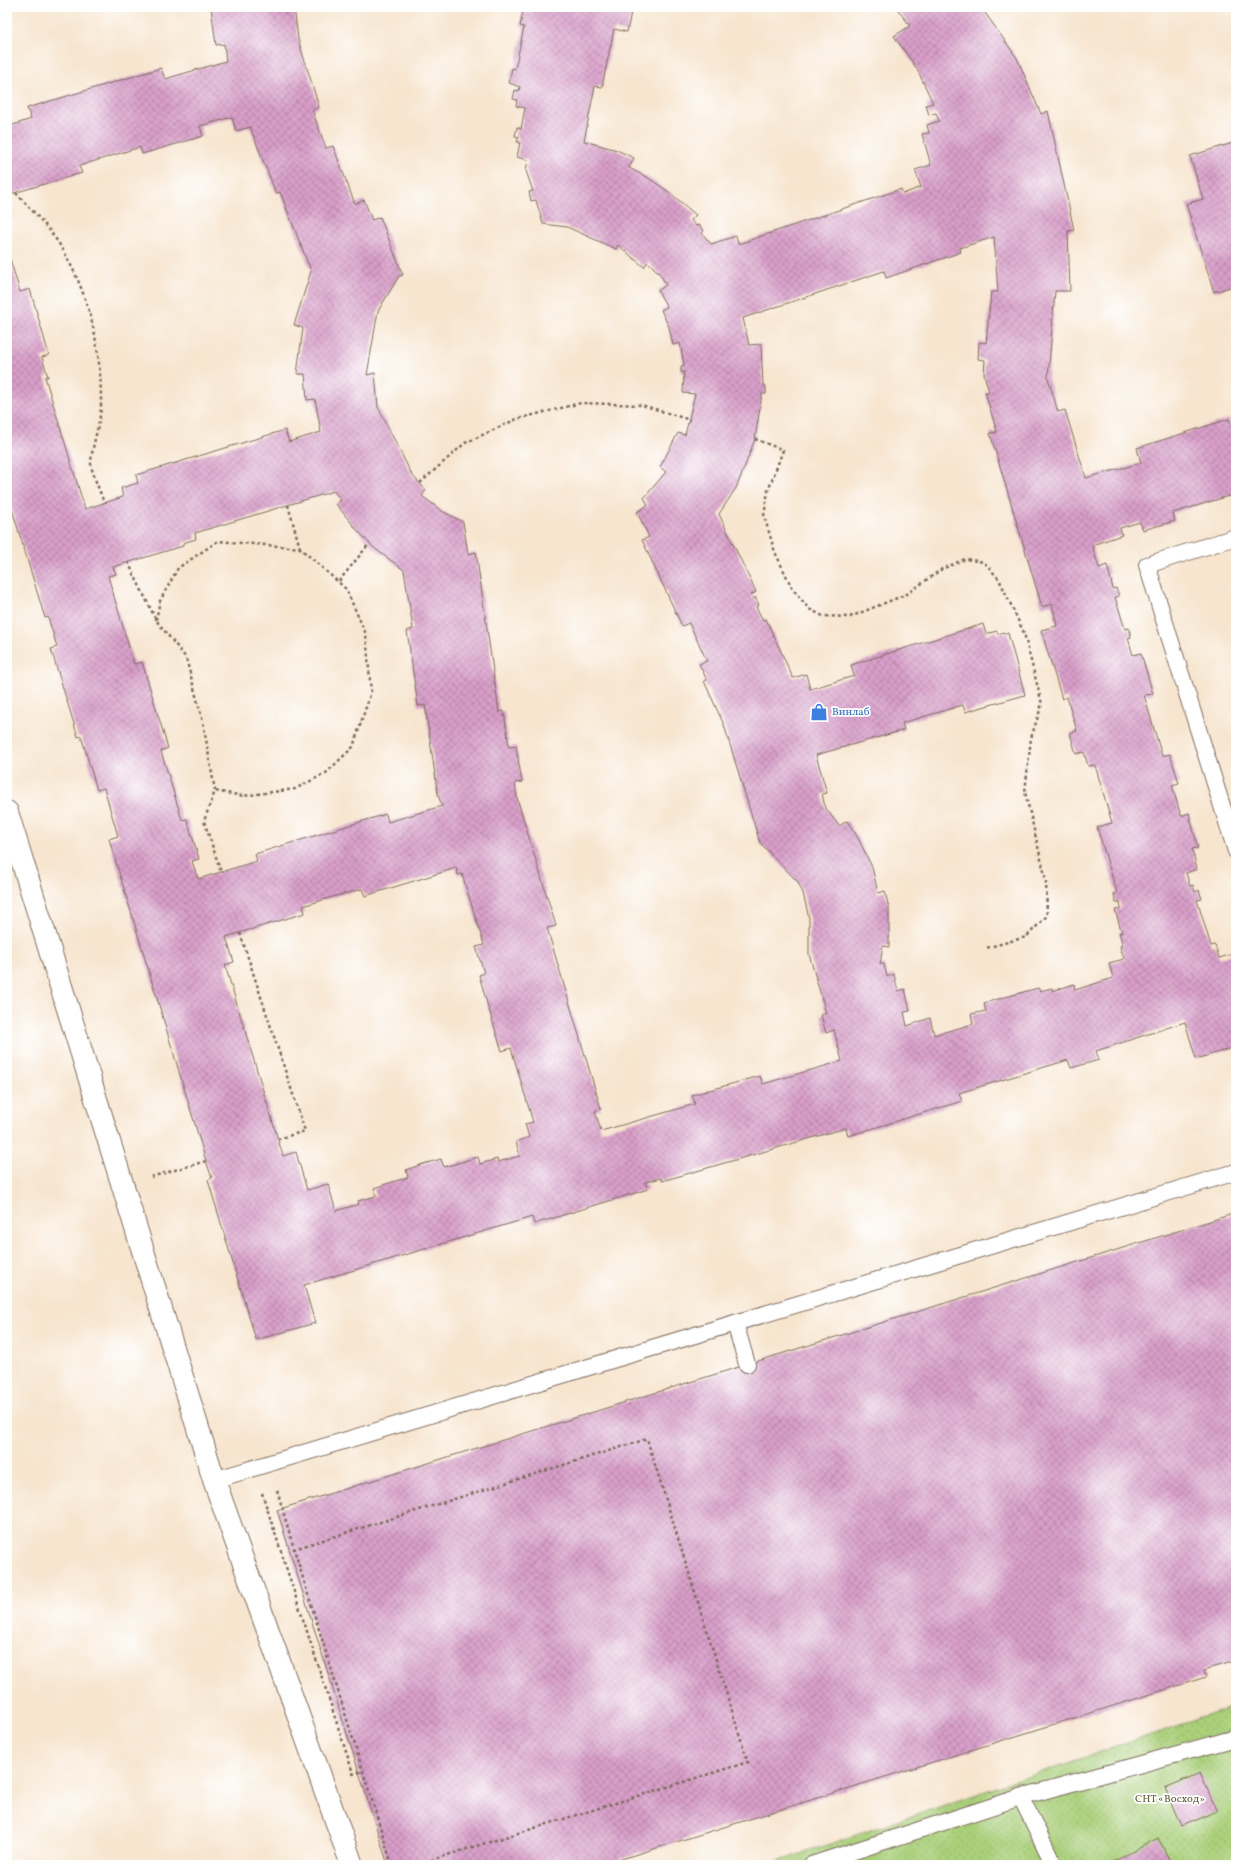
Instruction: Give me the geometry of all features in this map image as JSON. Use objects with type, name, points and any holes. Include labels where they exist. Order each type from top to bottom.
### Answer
[{"type":"street","points":[[7,812],[214,1480],[352,1865]]},
{"type":"lane","points":[[1236,537],[1147,565],[1236,851]]},
{"type":"lane","points":[[214,1480],[1236,1172]]},
{"type":"lane","points":[[735,1323],[747,1364]]},
{"type":"lane","points":[[811,1865],[1021,1797],[1236,1738]]},
{"type":"lane","points":[[1021,1797],[1054,1865]]},
{"type":"path","points":[[16,193],[45,224],[64,252],[89,310],[99,352],[101,405],[98,432],[91,464],[104,503]]},
{"type":"path","points":[[420,483],[465,443],[517,419],[581,404],[642,405],[690,420]]},
{"type":"path","points":[[755,439],[783,450],[768,491],[764,516],[775,552],[792,588],[809,609],[823,616],[850,617],[907,594],[942,569],[965,559],[984,562],[999,580],[1006,593],[1024,633],[1042,704],[1031,738],[1025,792],[1046,880],[1047,916],[1026,937],[986,948]]},
{"type":"path","points":[[215,791],[243,796],[295,789],[326,773],[353,747],[371,692],[366,634],[346,588],[300,548],[288,505]]},
{"type":"path","points":[[156,620],[160,601],[178,568],[218,541],[300,548]]},
{"type":"path","points":[[338,581],[369,544]]},
{"type":"path","points":[[128,562],[156,620],[186,658],[203,722],[215,791],[204,821],[221,872]]},
{"type":"path","points":[[240,933],[305,1131],[278,1139]]},
{"type":"path","points":[[122,1186],[206,1161]]},
{"type":"path","points":[[294,1549],[648,1439],[748,1762],[415,1865]]},
{"type":"path","points":[[253,1468],[350,1763]]},
{"type":"path","points":[[276,1491],[392,1865]]},
{"type":"path","points":[[359,1772],[363,1771]]},
{"type":"green space","name":"СНТ «Восход»","points":[[1236,1706],[1236,1865],[768,1865]]},
{"type":"building","points":[[211,7],[294,7],[298,39],[319,107],[312,110],[326,148],[333,146],[355,204],[364,200],[372,220],[380,217],[403,275],[399,276],[378,311],[367,375],[375,373],[378,407],[412,475],[426,490],[422,496],[442,511],[463,522],[468,554],[476,552],[499,712],[504,711],[509,747],[516,746],[522,782],[515,783],[517,798],[556,926],[547,928],[601,1109],[595,1111],[601,1131],[695,1104],[692,1095],[760,1076],[763,1084],[842,1061],[834,1030],[826,1033],[821,1015],[826,1013],[809,954],[809,918],[803,893],[798,882],[760,843],[724,725],[704,681],[707,680],[699,664],[707,661],[689,623],[682,626],[642,540],[649,537],[637,512],[648,505],[644,498],[666,472],[660,467],[678,433],[685,435],[695,394],[683,393],[684,372],[681,372],[681,366],[684,365],[680,343],[673,345],[669,327],[661,310],[667,307],[658,291],[666,285],[660,274],[648,262],[644,267],[618,245],[616,249],[567,227],[543,224],[536,200],[531,201],[529,192],[533,191],[526,171],[528,160],[517,157],[520,142],[517,142],[519,137],[515,136],[517,127],[521,129],[525,108],[516,106],[517,100],[513,99],[515,90],[519,91],[520,87],[509,83],[512,68],[515,69],[524,27],[520,26],[523,10],[534,13],[535,7],[632,7],[627,32],[614,29],[602,87],[595,86],[584,141],[617,150],[634,158],[629,168],[647,177],[669,192],[696,215],[691,220],[696,226],[699,225],[704,231],[702,233],[711,244],[736,236],[738,244],[901,189],[903,194],[921,187],[915,170],[931,165],[922,134],[929,133],[927,125],[939,121],[936,113],[929,115],[926,105],[933,103],[917,69],[894,36],[910,26],[896,7],[981,7],[1017,58],[1041,114],[1048,111],[1074,230],[1068,231],[1070,291],[1055,291],[1048,378],[1058,412],[1065,410],[1086,478],[1141,463],[1137,448],[1229,419],[1231,425],[1236,423],[1236,501],[1234,501],[1232,495],[1173,513],[1175,521],[1143,530],[1140,522],[1120,528],[1122,535],[1092,545],[1099,568],[1107,565],[1113,589],[1116,588],[1119,596],[1115,597],[1125,629],[1129,628],[1131,637],[1128,638],[1133,655],[1141,653],[1153,694],[1144,695],[1162,756],[1170,754],[1179,783],[1172,785],[1181,816],[1189,813],[1198,848],[1192,849],[1197,869],[1186,873],[1190,886],[1193,885],[1195,892],[1199,890],[1202,899],[1197,900],[1211,946],[1215,945],[1219,958],[1233,954],[1236,963],[1236,1047],[1196,1059],[1185,1022],[1096,1051],[1099,1060],[1071,1068],[1068,1060],[959,1093],[962,1101],[848,1136],[846,1128],[662,1181],[661,1178],[645,1182],[648,1189],[534,1224],[532,1217],[304,1285],[315,1323],[256,1340],[208,1180],[212,1178],[109,839],[118,836],[104,788],[97,790],[81,736],[78,737],[51,649],[57,647],[48,617],[45,618],[11,506],[7,508],[7,249],[20,292],[30,289],[49,355],[42,357],[48,377],[45,377],[85,509],[123,497],[121,488],[138,483],[136,475],[285,430],[289,442],[321,432],[315,399],[307,400],[305,374],[297,374],[303,328],[294,325],[311,271],[280,192],[276,193],[250,127],[236,131],[232,117],[200,126],[203,136],[142,154],[140,147],[79,166],[82,173],[7,195],[7,127],[31,119],[27,108],[161,68],[165,79],[226,61],[224,44],[216,45]],"holes":[[[994,237],[998,292],[991,292],[986,343],[979,342],[978,359],[985,360],[984,374],[989,392],[985,392],[997,432],[990,433],[1042,607],[1052,604],[1057,626],[1041,630],[1062,699],[1067,697],[1077,731],[1070,733],[1076,754],[1084,752],[1088,766],[1095,765],[1112,823],[1097,827],[1117,893],[1114,894],[1116,902],[1120,902],[1121,909],[1115,910],[1122,933],[1119,932],[1123,946],[1120,946],[1124,959],[1109,963],[1113,978],[1075,990],[1074,984],[1053,991],[1052,988],[1040,991],[1038,988],[984,1003],[986,1011],[971,1014],[973,1024],[934,1035],[930,1018],[907,1026],[904,1012],[910,1011],[905,989],[898,991],[894,974],[887,977],[884,964],[880,964],[883,946],[889,947],[889,909],[885,891],[878,893],[872,867],[857,836],[847,821],[839,826],[825,807],[822,794],[827,793],[816,755],[904,730],[902,723],[963,705],[965,712],[1025,695],[1008,633],[1005,634],[1004,632],[998,634],[997,631],[986,634],[983,624],[851,665],[854,676],[810,689],[806,674],[793,678],[766,619],[763,620],[756,607],[759,605],[755,597],[753,599],[751,595],[756,592],[719,514],[736,488],[743,471],[755,439],[762,394],[766,394],[766,386],[763,385],[761,344],[749,345],[743,318],[884,271],[886,278],[961,252],[960,248]],[[334,491],[341,500],[336,504],[358,531],[374,548],[404,570],[413,629],[407,631],[418,706],[425,705],[438,795],[442,806],[388,822],[386,814],[255,854],[257,861],[198,879],[192,861],[199,859],[187,819],[182,820],[161,751],[168,748],[142,662],[134,664],[108,576],[116,574],[113,567],[183,546],[183,543],[196,539],[195,533]],[[456,868],[458,875],[462,874],[484,945],[476,947],[484,973],[479,975],[488,1007],[502,1051],[511,1048],[533,1122],[525,1124],[529,1137],[516,1142],[520,1156],[498,1162],[497,1159],[480,1164],[478,1157],[444,1167],[441,1159],[423,1164],[406,1170],[408,1177],[374,1188],[376,1196],[358,1201],[359,1204],[336,1211],[328,1184],[307,1190],[296,1152],[283,1156],[225,965],[234,962],[226,937],[305,913],[303,906],[336,896],[362,889],[365,896]]]},
{"type":"building","points":[[1236,142],[1236,285],[1214,292],[1186,204],[1203,199],[1190,156]]},
{"type":"building","points":[[1236,1213],[1236,1661],[1204,1670],[1206,1677],[602,1865],[388,1865],[277,1510]]},
{"type":"building","points":[[1200,1773],[1217,1811],[1181,1826],[1165,1788]]},
{"type":"building","points":[[1158,1838],[1172,1865],[1107,1865]]},
{"type":"place","name":"Винлаб","points":[[819,712]]}]
